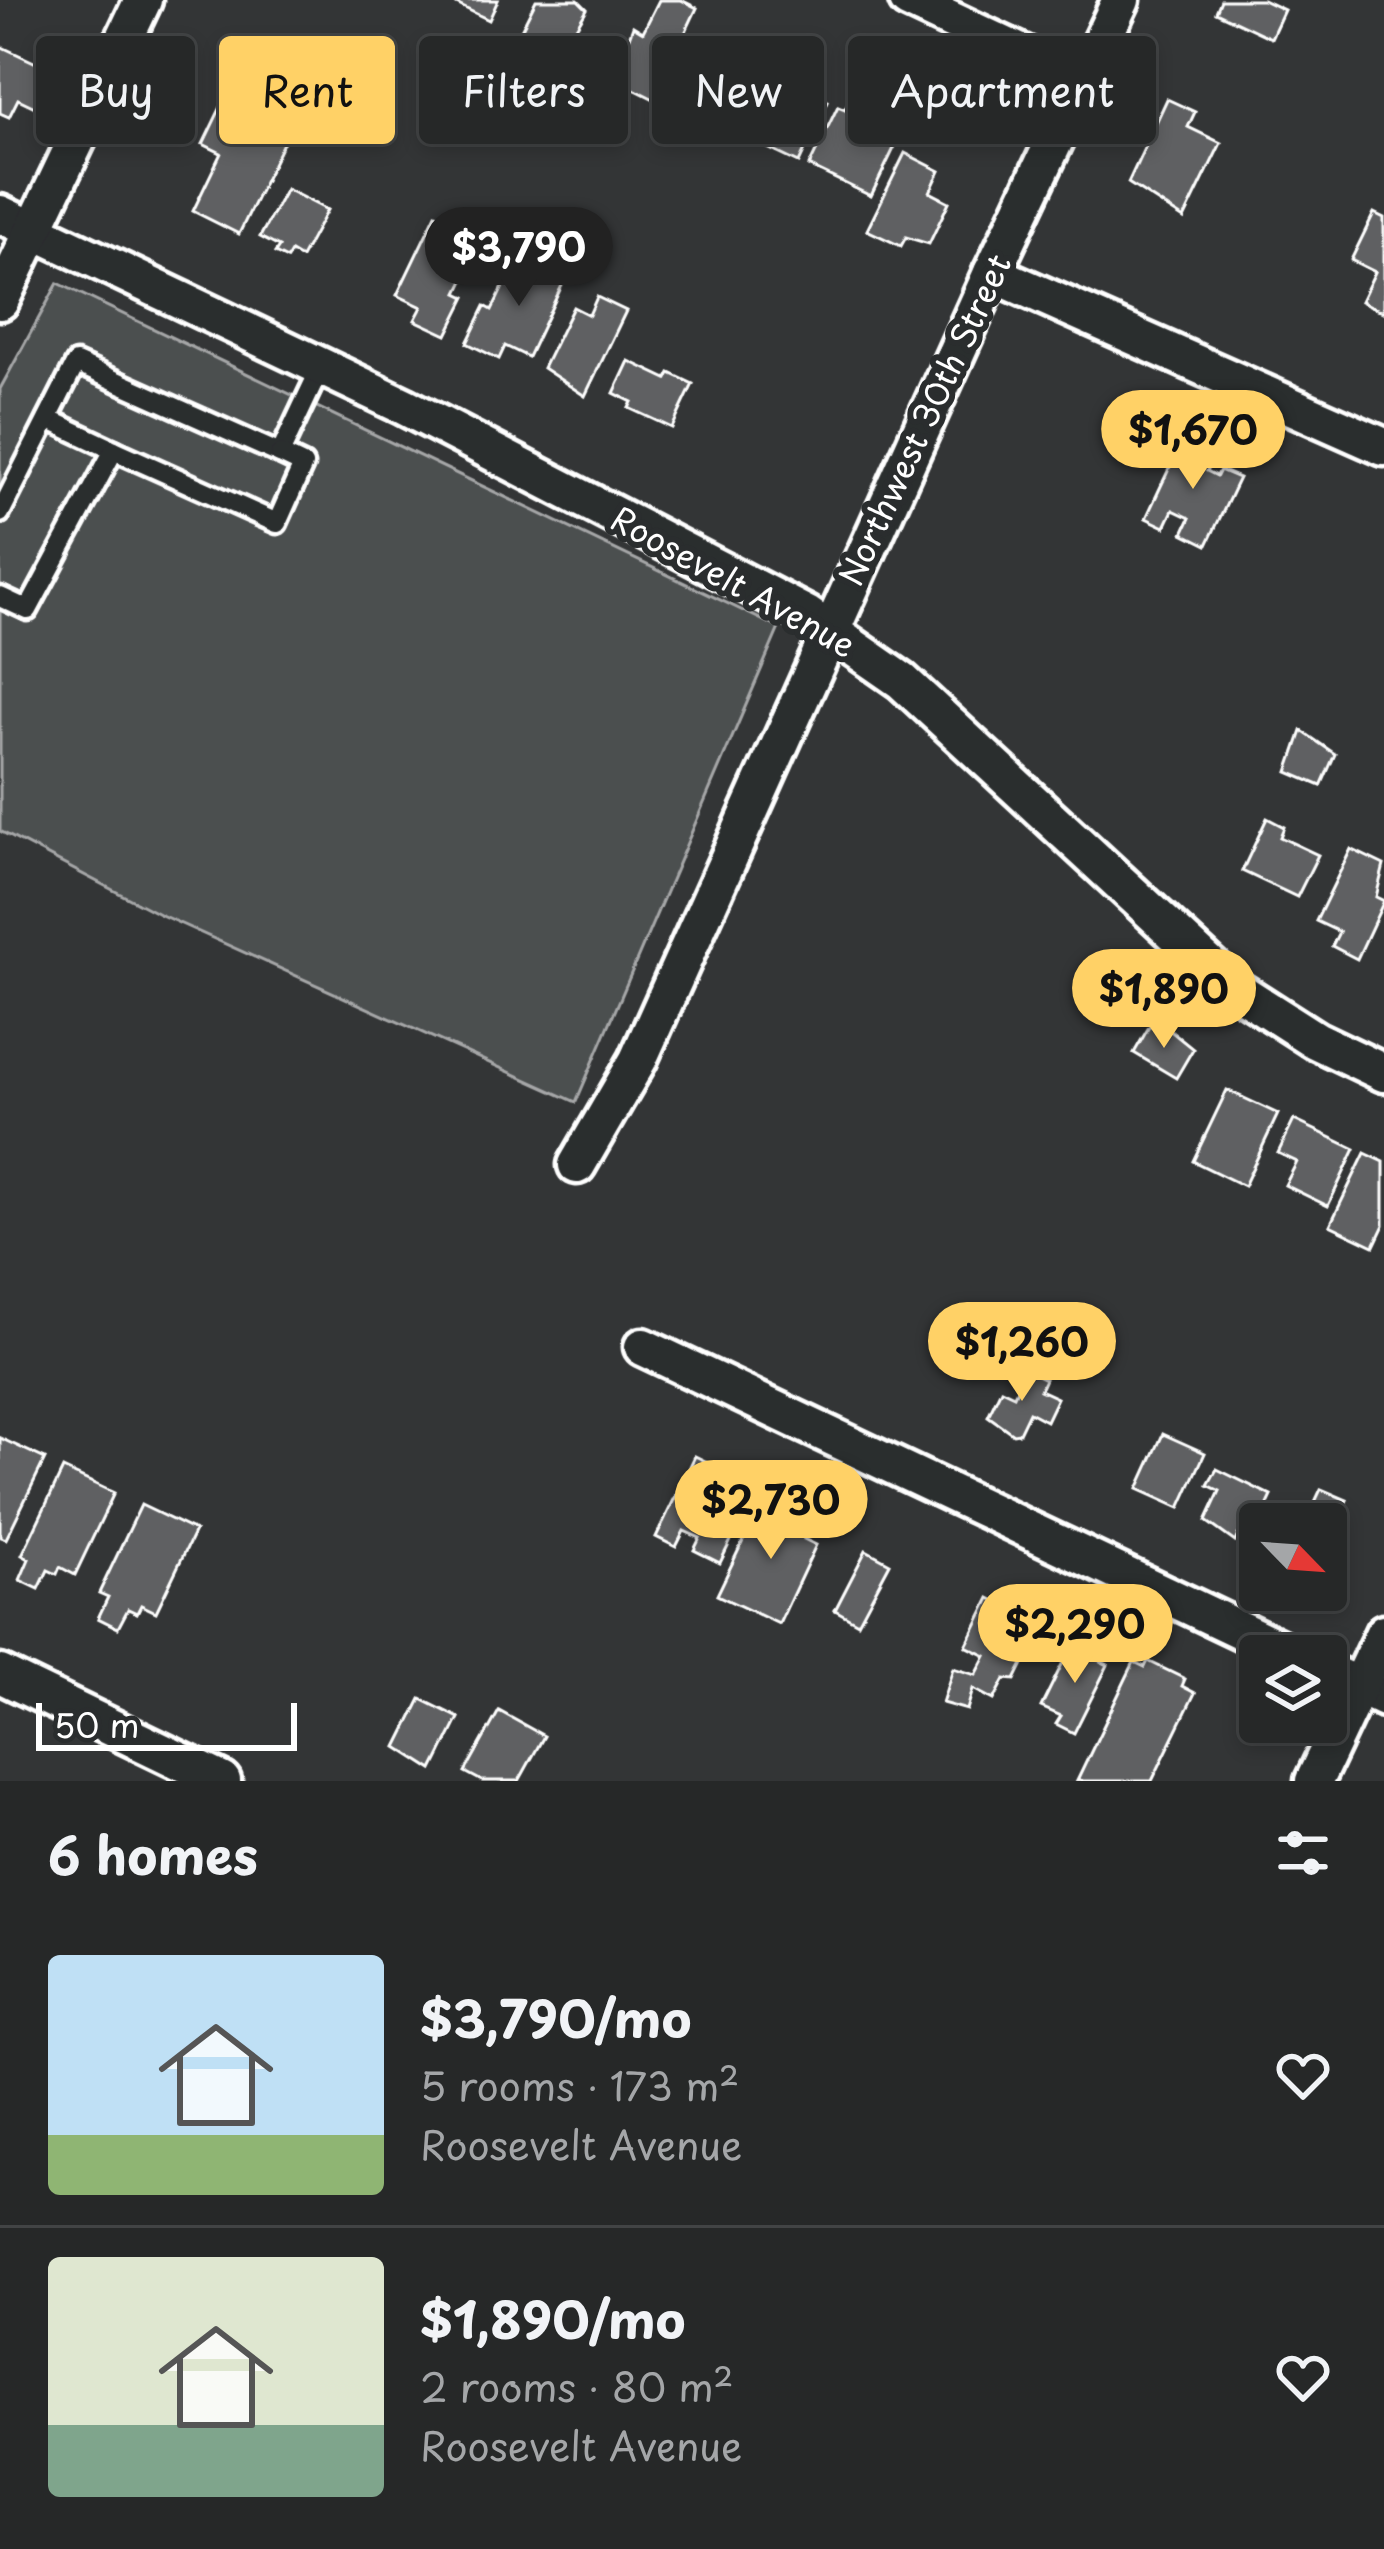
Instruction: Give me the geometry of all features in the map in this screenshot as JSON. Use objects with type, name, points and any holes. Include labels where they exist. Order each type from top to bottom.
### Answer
[{"type":"street","points":[[0,301],[143,0]]},
{"type":"street","points":[[908,0],[984,36]]},
{"type":"street","name":"Northwest 30th Street","points":[[1104,36],[1121,0]]},
{"type":"street","name":"Northwest 30th Street","points":[[577,1165],[638,1060],[1053,144]]},
{"type":"street","name":"Roosevelt Avenue","points":[[0,214],[321,367],[829,631],[902,681],[1234,988],[1315,1040],[1384,1073]]},
{"type":"street","points":[[992,273],[1384,447]]},
{"type":"street","points":[[644,1347],[1251,1635]]},
{"type":"street","points":[[1314,1781],[1372,1692],[1384,1633]]},
{"type":"street","points":[[0,1674],[222,1781]]},
{"type":"lane","points":[[0,513],[76,363],[303,465],[278,523],[48,419]]},
{"type":"lane","points":[[280,454],[321,367]]},
{"type":"lane","points":[[0,597],[28,610],[113,450]]},
{"type":"shaded area","points":[[58,283],[779,628],[576,1102],[159,914],[0,831],[0,389]]},
{"type":"building","points":[[448,0],[498,0],[489,20]]},
{"type":"building","points":[[536,0],[578,0],[587,9],[571,36],[519,34]]},
{"type":"building","points":[[659,0],[681,0],[697,8],[684,36],[652,36],[652,98],[628,86],[628,40],[633,26],[643,32]]},
{"type":"building","points":[[1221,0],[1263,0],[1284,10],[1271,38],[1216,12]]},
{"type":"building","points":[[0,46],[36,63],[36,105],[18,99],[9,117],[0,113]]},
{"type":"building","points":[[1167,99],[1195,112],[1188,127],[1221,143],[1184,219],[1128,183],[1146,144],[1156,144],[1156,123]]},
{"type":"building","points":[[848,102],[848,144],[896,144],[871,196],[809,166],[820,144],[824,144],[838,106],[845,109]]},
{"type":"building","points":[[219,111],[219,144],[283,144],[239,234],[193,211],[221,153],[203,144]]},
{"type":"building","points":[[759,144],[808,144],[799,163]]},
{"type":"building","points":[[905,153],[940,171],[930,192],[949,202],[929,244],[906,237],[901,246],[867,230]]},
{"type":"building","points":[[286,189],[327,210],[301,258],[291,252],[287,259],[275,253],[279,247],[260,237]]},
{"type":"building","points":[[1374,213],[1384,218],[1384,312],[1361,301],[1375,272],[1351,260]]},
{"type":"building","points":[[436,214],[485,237],[458,293],[466,297],[447,335],[415,320],[422,307],[397,295]]},
{"type":"building","points":[[520,252],[567,275],[528,357],[505,346],[499,359],[467,343],[485,306],[492,310]]},
{"type":"building","points":[[597,297],[626,311],[585,396],[543,368],[573,307],[589,315]]},
{"type":"building","points":[[629,361],[667,379],[670,373],[693,384],[672,428],[629,408],[632,402],[614,393]]},
{"type":"building","points":[[1183,439],[1215,454],[1207,471],[1217,476],[1220,470],[1239,478],[1207,545],[1183,533],[1190,518],[1173,510],[1165,527],[1146,518]]},
{"type":"building","points":[[1302,731],[1335,754],[1321,786],[1288,772]]},
{"type":"building","points":[[1267,818],[1284,827],[1280,837],[1318,855],[1297,897],[1242,871]]},
{"type":"building","points":[[1351,849],[1384,865],[1376,897],[1384,901],[1357,959],[1332,946],[1339,932],[1316,921]]},
{"type":"building","points":[[1150,1025],[1164,1033],[1167,1028],[1193,1049],[1176,1078],[1134,1053]]},
{"type":"building","points":[[1227,1090],[1278,1114],[1244,1186],[1193,1161]]},
{"type":"building","points":[[1294,1120],[1355,1149],[1328,1206],[1285,1185],[1297,1162],[1278,1153]]},
{"type":"building","points":[[1365,1153],[1384,1162],[1384,1225],[1374,1246],[1330,1225]]},
{"type":"building","points":[[1026,1370],[1045,1379],[1040,1390],[1057,1398],[1046,1421],[1029,1412],[1019,1433],[1013,1434],[988,1416],[1001,1389],[1014,1395]]},
{"type":"building","points":[[1163,1434],[1205,1453],[1180,1508],[1138,1489]]},
{"type":"building","points":[[0,1438],[45,1459],[6,1539],[0,1537]]},
{"type":"building","points":[[695,1456],[728,1472],[717,1495],[727,1499],[733,1487],[752,1497],[720,1563],[694,1550],[700,1538],[684,1531],[676,1547],[656,1537]]},
{"type":"building","points":[[63,1469],[114,1493],[75,1575],[60,1567],[57,1574],[48,1570],[39,1589],[20,1580],[29,1559],[22,1555]]},
{"type":"building","points":[[1217,1469],[1272,1496],[1269,1503],[1239,1503],[1235,1542],[1206,1521],[1220,1491],[1208,1485]]},
{"type":"building","points":[[1321,1489],[1347,1500],[1346,1503],[1314,1503]]},
{"type":"building","points":[[779,1496],[816,1514],[804,1539],[816,1545],[779,1624],[717,1595],[754,1518],[766,1523]]},
{"type":"building","points":[[141,1505],[195,1531],[156,1612],[141,1605],[137,1613],[128,1609],[118,1628],[98,1618],[108,1597],[99,1593]]},
{"type":"building","points":[[866,1550],[890,1563],[858,1623],[835,1610]]},
{"type":"building","points":[[990,1598],[1034,1620],[1031,1627],[1039,1632],[1015,1680],[1005,1679],[994,1700],[973,1689],[967,1710],[942,1703],[953,1668],[976,1675],[986,1656],[966,1646]]},
{"type":"building","points":[[1086,1641],[1103,1650],[1098,1660],[1108,1665],[1074,1733],[1056,1724],[1061,1716],[1041,1707],[1070,1648],[1081,1652]]},
{"type":"building","points":[[1148,1661],[1185,1679],[1182,1686],[1195,1693],[1152,1781],[1077,1781],[1134,1662],[1145,1667]]},
{"type":"building","points":[[421,1699],[459,1718],[433,1770],[397,1747]]},
{"type":"building","points":[[499,1711],[544,1736],[519,1781],[482,1781],[465,1772]]}]
